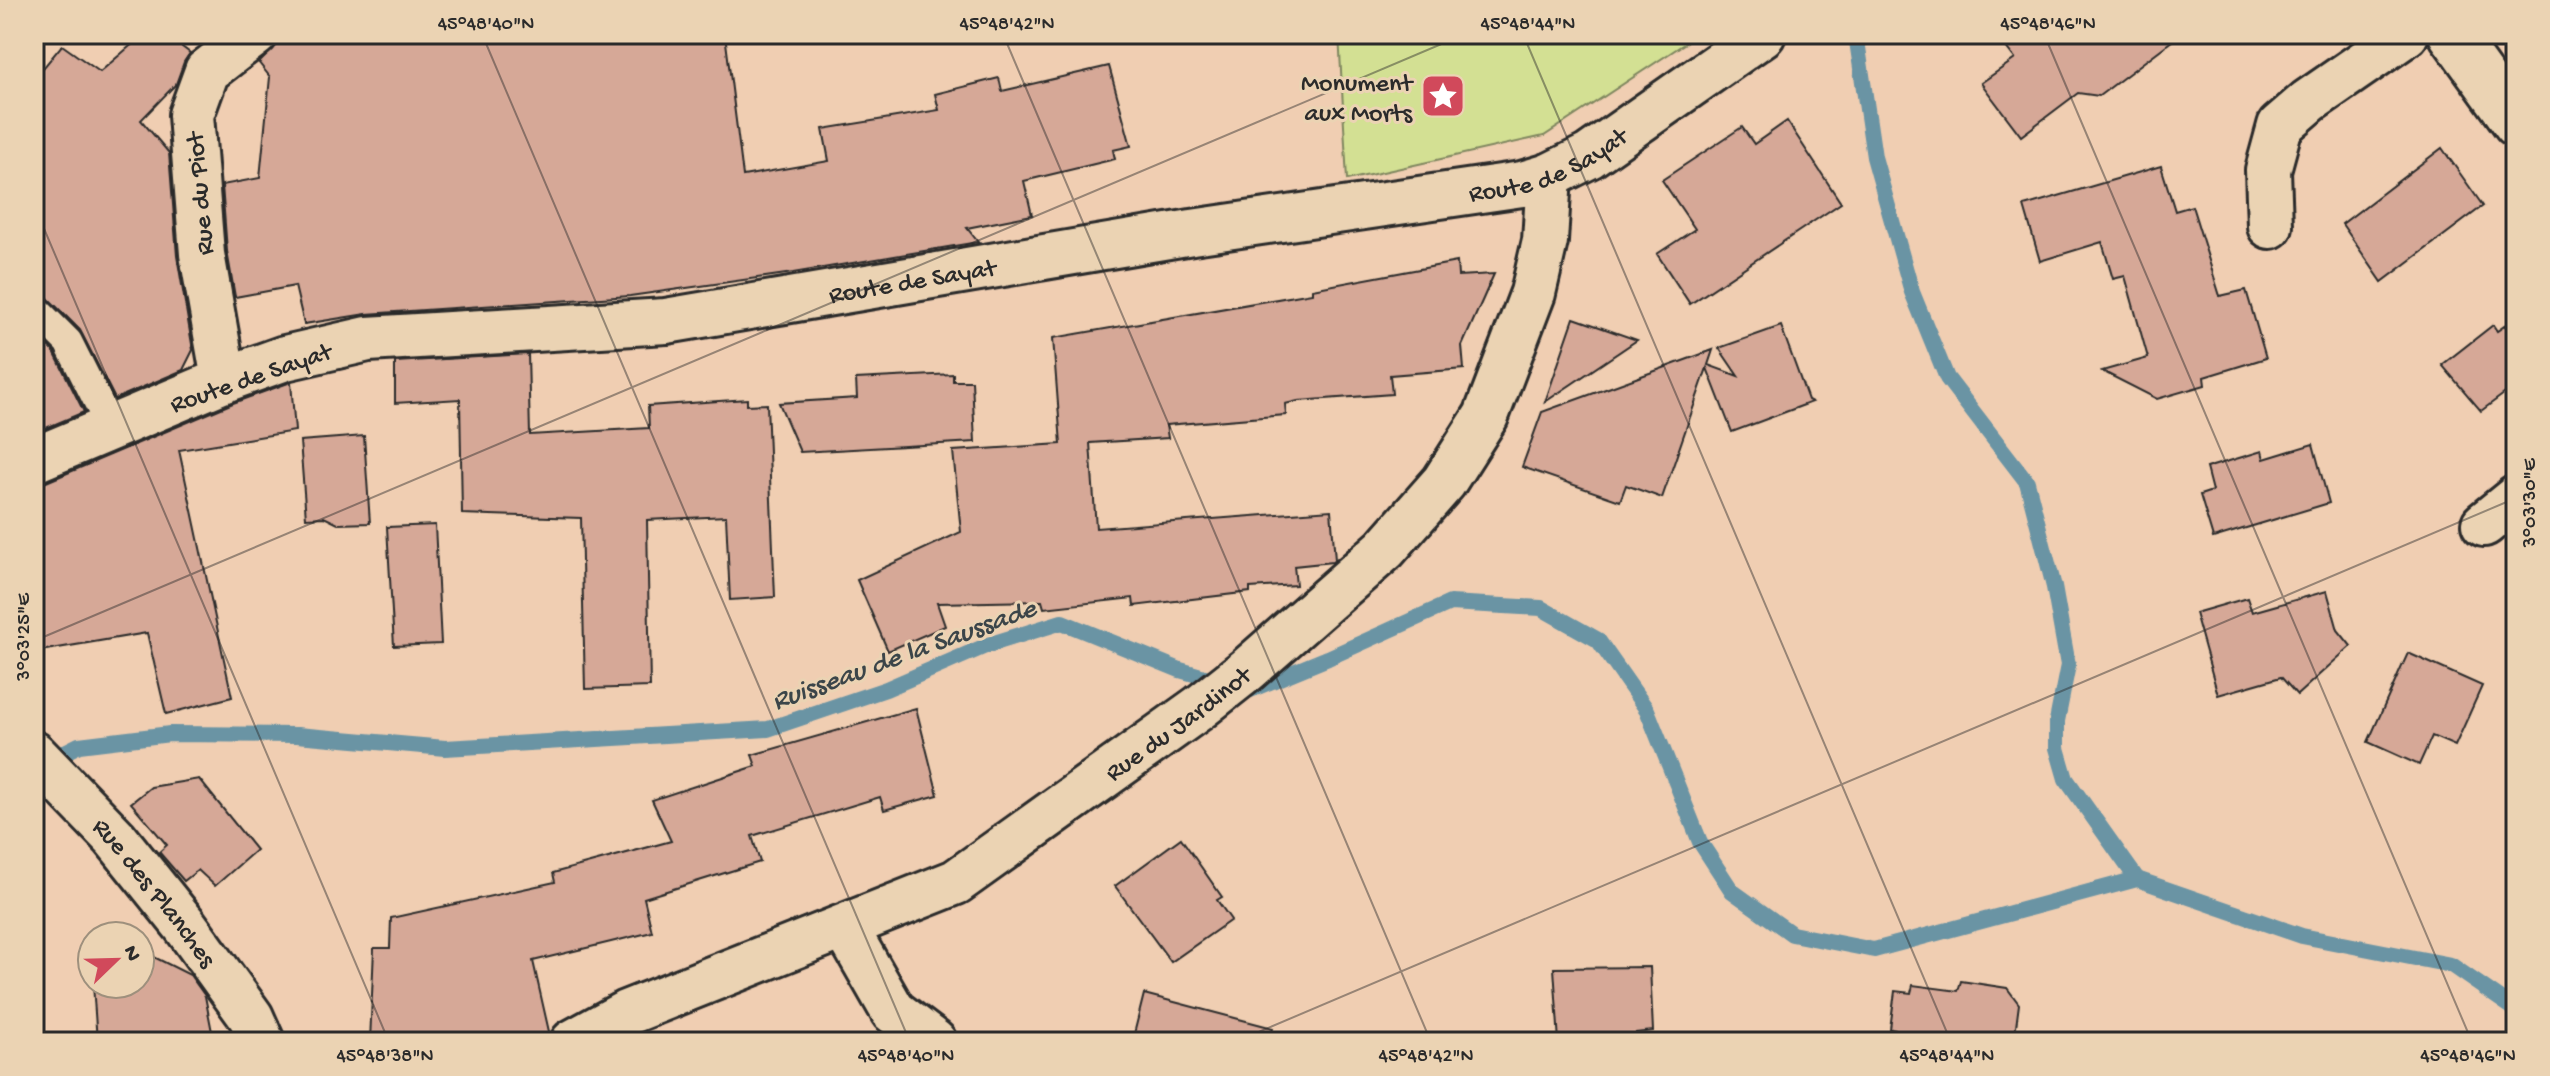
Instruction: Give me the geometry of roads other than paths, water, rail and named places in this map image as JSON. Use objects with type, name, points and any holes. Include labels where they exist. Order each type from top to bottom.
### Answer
[{"type":"street","name":"Rue du Piot","points":[[224,380],[202,254],[191,115],[207,71],[255,34]]},
{"type":"street","name":"Route de Sayat","points":[[34,460],[224,380],[285,358],[368,339],[666,321],[1192,232],[1480,191],[1549,176],[1589,156],[1763,34]]},
{"type":"street","points":[[2270,226],[2268,170],[2280,126],[2309,101],[2406,34]]},
{"type":"street","points":[[2451,34],[2516,124]]},
{"type":"street","name":"Rue du Jardinot","points":[[573,1042],[626,1013],[956,882],[1199,708],[1385,549],[1444,482],[1486,416],[1533,293],[1545,241],[1549,176]]},
{"type":"street","name":"Rue des Planches","points":[[44,765],[115,838],[184,924],[251,1017],[262,1042]]},
{"type":"street","points":[[845,927],[893,1011],[934,1042]]},
{"type":"lane","points":[[34,308],[68,342],[111,428]]},
{"type":"waterway","points":[[1856,34],[1874,157],[1912,292],[1947,378],[2027,482],[2054,587],[2068,665],[2057,721],[2057,748],[2066,779],[2137,879]]},
{"type":"waterway","name":"Ruisseau de la Saussade","points":[[1244,689],[1250,690],[1328,658],[1450,603],[1541,608],[1598,640],[1647,710],[1700,842],[1732,891],[1792,934],[1874,950],[2137,879],[2302,936],[2451,965],[2516,1010]]},
{"type":"waterway","name":"Ruisseau de la Saussade","points":[[45,762],[79,745],[170,734],[297,735],[445,748],[768,729],[886,689],[988,645],[1062,622],[1180,670],[1222,682]]},
{"type":"place","name":"Monument aux Morts","points":[[1443,96]]}]
